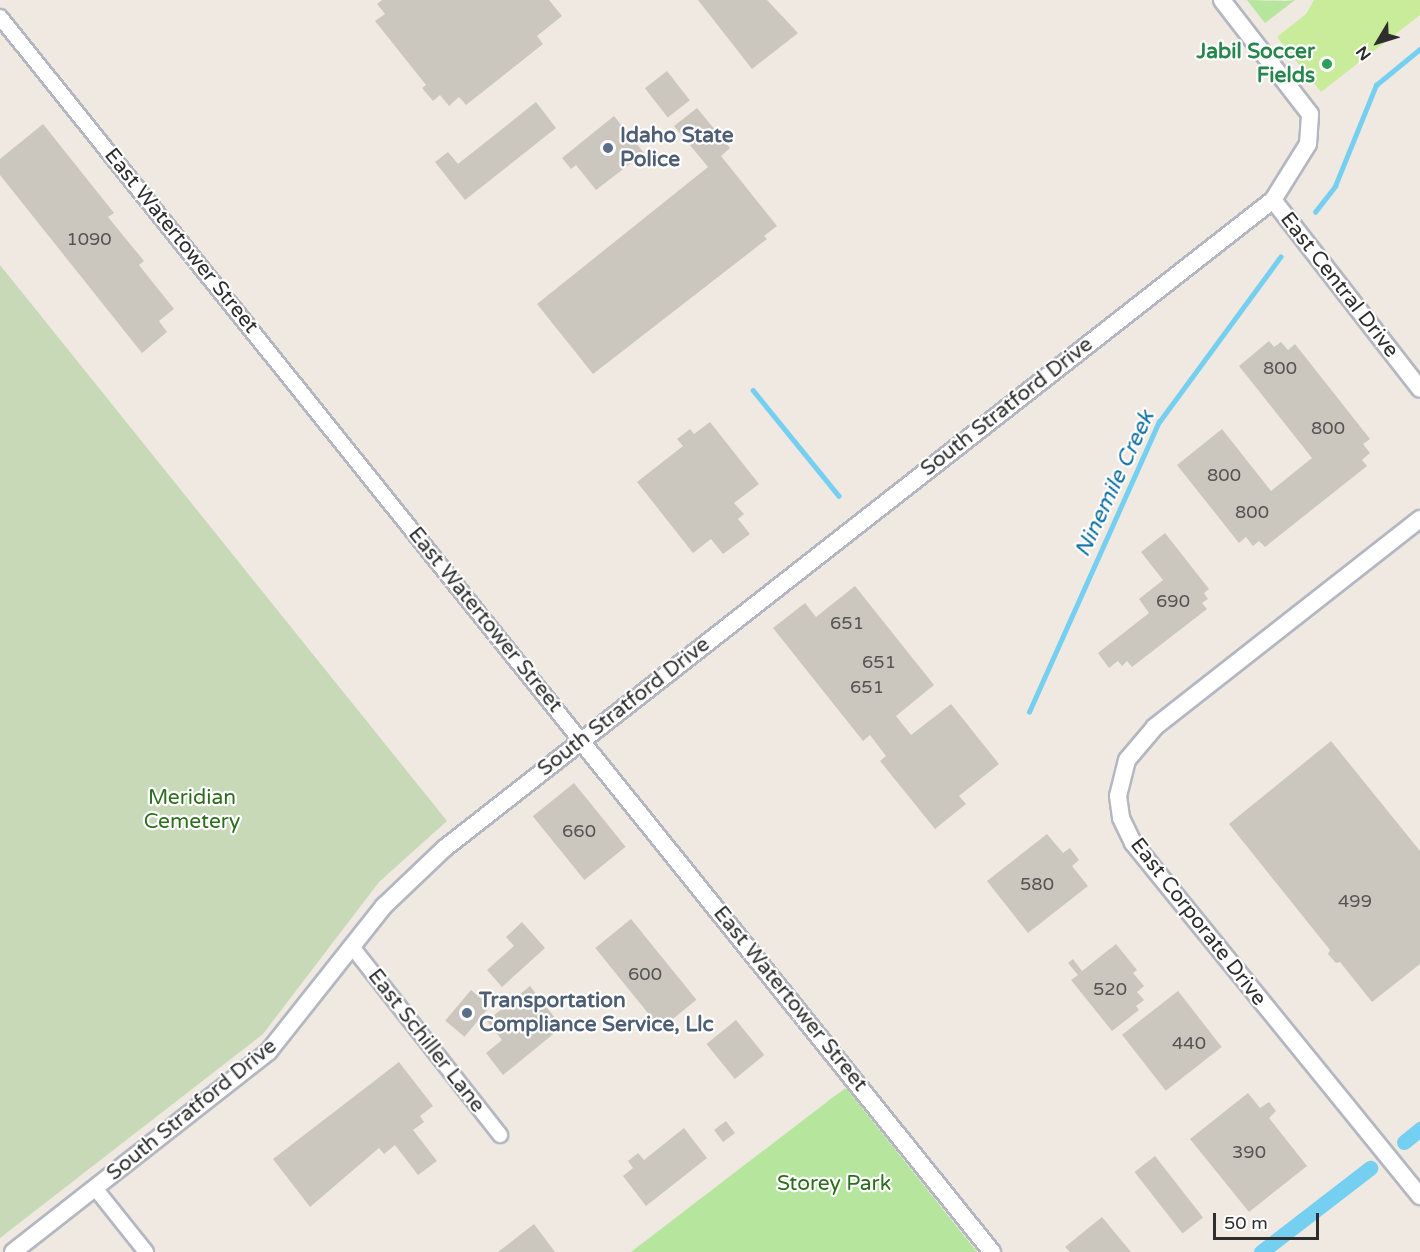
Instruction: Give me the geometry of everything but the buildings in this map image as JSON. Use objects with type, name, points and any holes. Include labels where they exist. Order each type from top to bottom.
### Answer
[{"type":"street","name":"East Central Drive","points":[[1222,0],[1310,114],[1308,144],[1273,200],[1420,389]]},
{"type":"street","name":"East Watertower Street","points":[[0,16],[992,1252]]},
{"type":"street","name":"South Stratford Drive","points":[[13,1252],[269,1051],[406,883],[581,741],[1273,200]]},
{"type":"street","name":"East Corporate Drive","points":[[1420,519],[1155,727],[1126,760],[1118,796],[1121,818],[1133,843],[1420,1196]]},
{"type":"street","name":"East Schiller Lane","points":[[353,948],[500,1135]]},
{"type":"street","points":[[95,1188],[146,1252]]},
{"type":"green space","points":[[1247,0],[1286,1],[1295,0],[1265,23]]},
{"type":"green space","name":"Jabil Soccer Fields","points":[[1314,0],[1420,0],[1420,15],[1321,92],[1277,37],[1306,14]]},
{"type":"green space","name":"Meridian Cemetery","points":[[0,265],[447,821],[379,882],[263,1034],[0,1238]]},
{"type":"green space","name":"Storey Park","points":[[846,1088],[977,1252],[631,1252],[832,1098]]},
{"type":"waterway","name":"Ninemile Creek","points":[[1315,212],[1335,186],[1376,85],[1420,49]]},
{"type":"waterway","name":"Ninemile Creek","points":[[1029,712],[1159,422],[1280,257]]},
{"type":"waterway","points":[[753,390],[839,496]]},
{"type":"waterway","points":[[1404,1142],[1420,1129]]},
{"type":"waterway","points":[[1261,1252],[1370,1168]]},
{"type":"place","name":"Jabil Soccer Fields","points":[[1327,64]]},
{"type":"place","name":"Idaho State Police","points":[[608,148]]},
{"type":"place","name":"Transportation Compliance Service, Llc","points":[[467,1013]]}]
